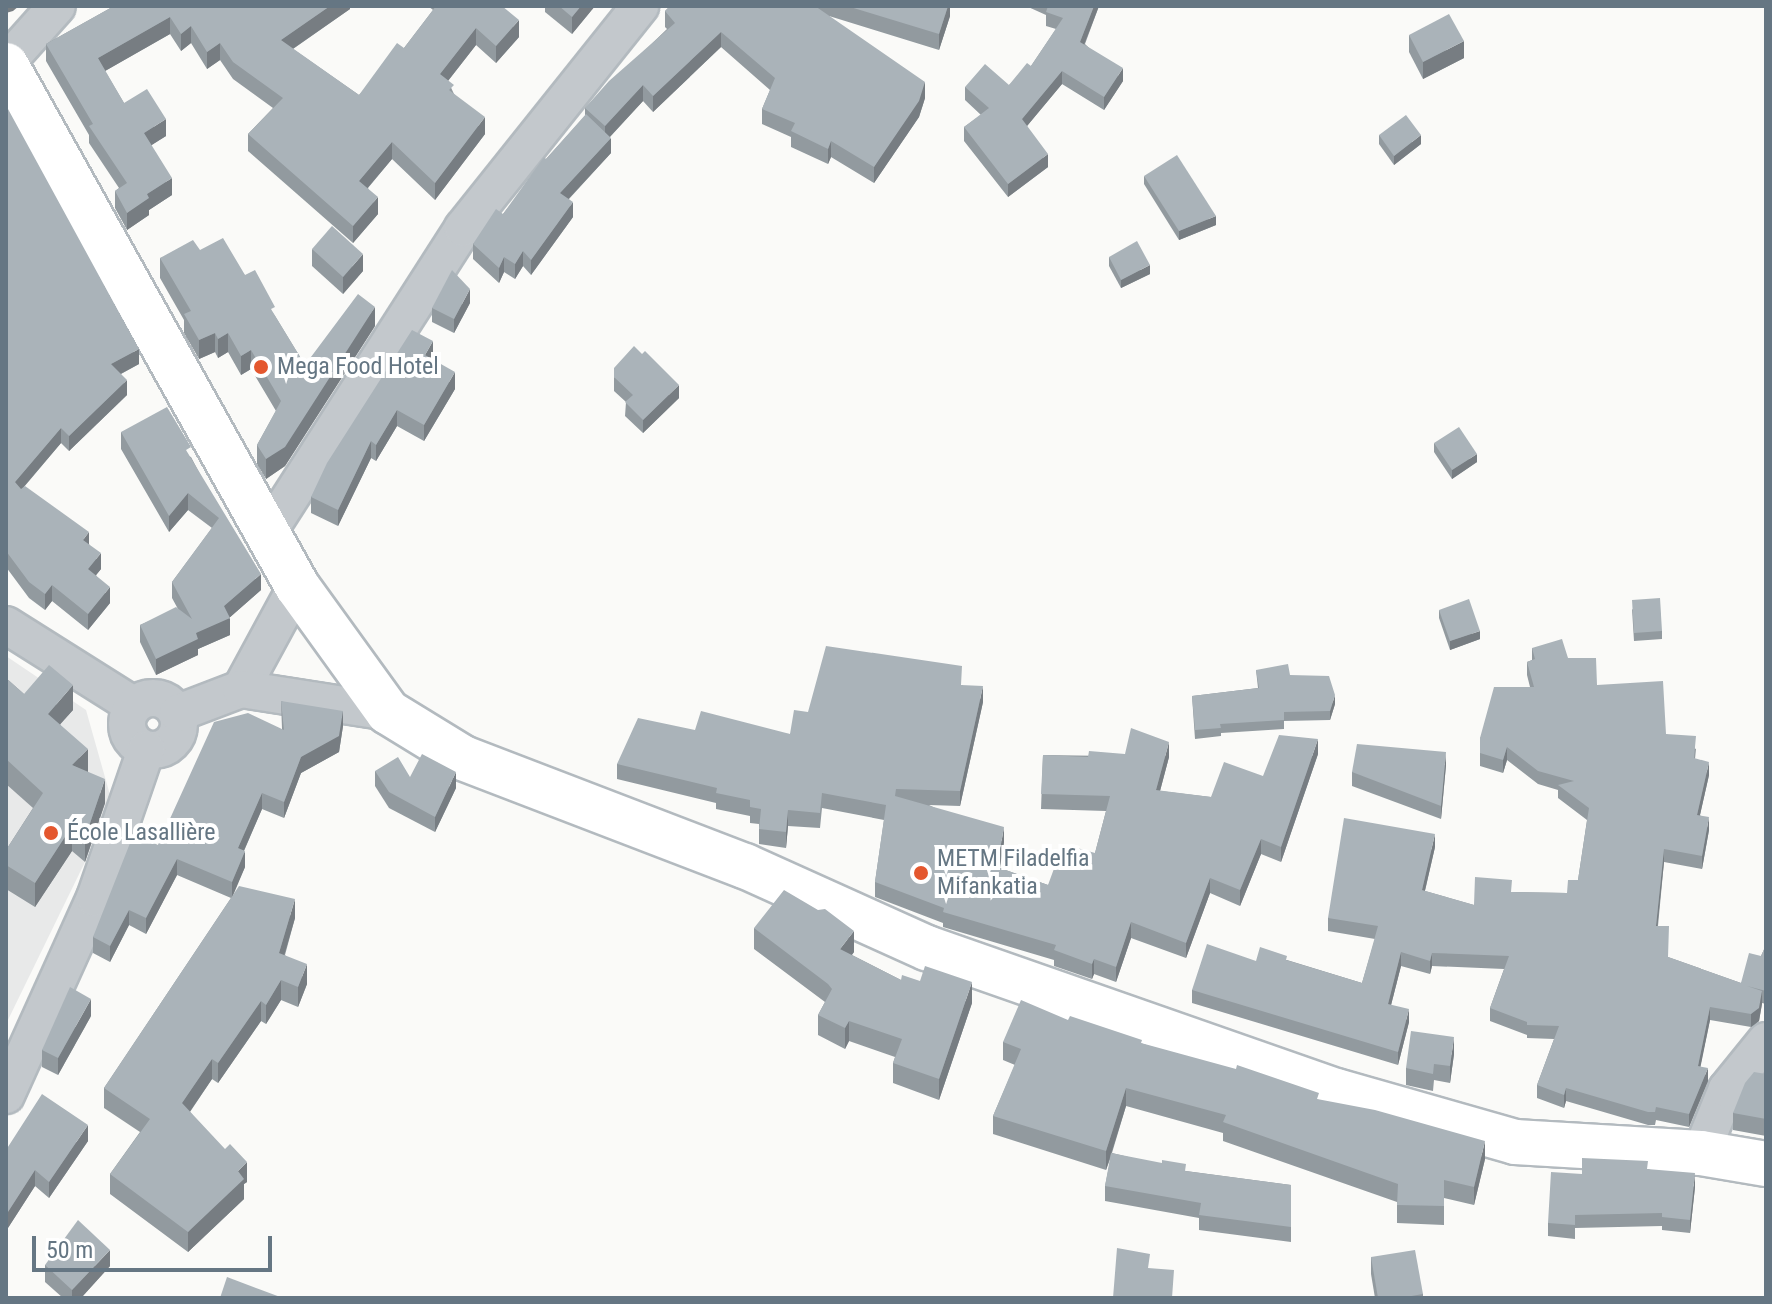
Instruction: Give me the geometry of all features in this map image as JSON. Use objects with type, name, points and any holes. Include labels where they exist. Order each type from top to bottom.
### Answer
[{"type":"main road","points":[[6,64],[297,586],[388,712],[463,758],[745,866],[927,948],[1336,1091],[1515,1142],[1701,1153],[1766,1164]]},
{"type":"street","points":[[6,64],[57,6]]},
{"type":"street","points":[[268,532],[463,228],[640,6]]},
{"type":"street","points":[[241,689],[297,586]]},
{"type":"street","points":[[6,625],[133,705]]},
{"type":"street","points":[[178,713],[241,689],[388,712]]},
{"type":"street","points":[[149,697],[166,701],[178,713],[179,734],[166,748],[146,750],[131,740],[126,722],[133,705],[149,697]]},
{"type":"street","points":[[6,1095],[95,898],[146,750]]},
{"type":"street","points":[[1701,1153],[1727,1089],[1766,1041]]},
{"type":"shaded area","name":"École Lasallière","points":[[6,656],[86,710],[110,795],[85,862],[6,1024]]},
{"type":"building","points":[[114,6],[330,6],[281,40],[359,95],[397,43],[404,48],[436,6],[502,6],[519,20],[496,46],[476,28],[440,74],[454,85],[449,90],[485,117],[435,183],[392,142],[359,181],[378,197],[353,226],[248,134],[283,98],[233,62],[220,43],[207,52],[191,26],[181,34],[170,17],[98,58],[124,103],[147,89],[166,119],[144,133],[172,178],[147,194],[149,198],[127,213],[115,191],[127,183],[89,126],[93,124],[46,44]]},
{"type":"building","points":[[559,6],[581,6],[572,17]]},
{"type":"building","points":[[670,6],[815,6],[925,82],[919,101],[874,167],[831,141],[828,149],[791,131],[795,123],[762,109],[775,78],[721,32],[653,96],[643,85],[605,126],[585,108],[609,81],[675,23],[665,11]]},
{"type":"building","points":[[847,6],[948,6],[939,34]]},
{"type":"building","points":[[1048,6],[1094,6],[1080,42],[1123,68],[1104,97],[1062,71],[1022,119],[1048,154],[1008,184],[964,127],[989,108],[965,87],[985,64],[1009,85],[1027,63],[1031,66],[1063,18],[1046,12]]},
{"type":"building","points":[[1449,14],[1464,41],[1423,62],[1409,35]]},
{"type":"building","points":[[6,109],[139,349],[111,364],[127,380],[69,436],[61,428],[15,482],[21,489],[25,486],[89,532],[83,540],[101,553],[88,569],[110,587],[88,614],[52,585],[45,594],[29,582],[6,551]]},
{"type":"building","points":[[586,114],[611,138],[560,193],[573,202],[531,260],[523,251],[515,264],[504,257],[499,268],[473,244],[496,209],[503,214],[544,157],[546,159]]},
{"type":"building","points":[[1406,115],[1421,135],[1394,156],[1379,135]]},
{"type":"building","points":[[1177,155],[1216,216],[1179,231],[1144,176]]},
{"type":"building","points":[[332,226],[363,254],[343,277],[312,249]]},
{"type":"building","points":[[223,238],[245,275],[255,270],[275,307],[271,309],[305,365],[358,294],[375,307],[285,447],[266,459],[257,445],[281,401],[251,350],[241,356],[228,333],[218,339],[215,333],[199,340],[184,314],[191,311],[160,258],[193,240],[200,250]]},
{"type":"building","points":[[1137,241],[1150,265],[1121,280],[1109,257]]},
{"type":"building","points":[[452,270],[470,289],[454,319],[432,308]]},
{"type":"building","points":[[412,330],[433,341],[425,355],[455,372],[424,425],[397,410],[376,445],[371,441],[338,510],[311,497],[327,463]]},
{"type":"building","points":[[634,346],[642,354],[645,351],[679,385],[643,420],[625,402],[633,395],[614,377],[614,368]]},
{"type":"building","points":[[167,407],[191,447],[186,450],[261,574],[224,606],[230,618],[196,633],[198,639],[156,659],[140,625],[176,607],[192,619],[172,582],[219,518],[188,493],[169,516],[121,432]]},
{"type":"building","points":[[1459,427],[1477,454],[1452,470],[1434,443]]},
{"type":"building","points":[[1660,598],[1662,631],[1634,633],[1632,600]]},
{"type":"building","points":[[1469,599],[1480,631],[1450,641],[1439,610]]},
{"type":"building","points":[[1562,639],[1568,658],[1596,658],[1597,685],[1663,681],[1666,734],[1696,736],[1694,758],[1709,762],[1697,815],[1709,817],[1702,856],[1664,849],[1656,926],[1669,926],[1668,957],[1741,983],[1749,953],[1761,956],[1766,945],[1766,991],[1747,986],[1762,991],[1759,1008],[1751,1014],[1710,1007],[1698,1066],[1708,1068],[1689,1114],[1656,1107],[1655,1112],[1648,1112],[1566,1088],[1564,1095],[1537,1085],[1559,1026],[1527,1025],[1527,1022],[1490,1008],[1509,956],[1432,953],[1430,961],[1401,952],[1388,1004],[1409,1009],[1398,1052],[1192,990],[1207,944],[1256,961],[1260,947],[1287,956],[1286,960],[1362,983],[1378,926],[1328,918],[1344,818],[1435,834],[1422,890],[1474,905],[1475,877],[1512,880],[1511,892],[1567,893],[1568,880],[1578,880],[1589,808],[1558,785],[1574,781],[1538,771],[1507,747],[1503,760],[1480,753],[1480,738],[1494,687],[1534,687],[1527,662],[1535,659],[1532,648]]},
{"type":"building","points":[[826,646],[962,666],[961,685],[983,686],[960,791],[896,789],[895,796],[1004,827],[997,867],[1048,885],[1063,844],[1095,853],[1110,796],[1041,794],[1043,755],[1088,757],[1089,751],[1125,754],[1131,728],[1169,742],[1156,790],[1211,797],[1224,762],[1263,776],[1279,735],[1318,739],[1281,847],[1261,839],[1240,890],[1210,878],[1186,943],[1131,922],[1116,967],[1094,959],[1092,964],[1054,950],[1056,945],[943,912],[944,908],[875,882],[886,805],[822,793],[820,813],[788,810],[786,832],[759,829],[761,809],[750,807],[750,800],[716,793],[717,788],[617,764],[638,718],[695,730],[701,711],[790,734],[794,710],[808,712]]},
{"type":"building","points":[[1288,664],[1290,675],[1329,676],[1335,695],[1330,711],[1284,712],[1284,720],[1220,724],[1221,728],[1195,730],[1192,696],[1259,688],[1256,670]]},
{"type":"building","points":[[49,665],[73,685],[48,714],[88,749],[72,765],[105,779],[85,838],[72,826],[35,883],[6,865],[6,850],[43,793],[6,759],[6,678],[24,694]]},
{"type":"building","points":[[281,701],[343,711],[339,736],[301,757],[284,802],[262,793],[238,848],[245,851],[232,882],[177,859],[146,918],[129,910],[110,946],[93,937],[134,833],[158,845],[214,722],[248,713],[284,730]]},
{"type":"building","points":[[1357,744],[1446,752],[1441,806],[1352,772]]},
{"type":"building","points":[[422,754],[456,772],[435,817],[389,792],[375,771],[398,757],[410,777]]},
{"type":"building","points":[[239,886],[295,899],[279,953],[307,964],[298,987],[281,980],[266,1005],[261,1001],[218,1063],[212,1059],[182,1103],[225,1149],[230,1144],[247,1162],[238,1171],[244,1179],[188,1232],[110,1174],[150,1119],[104,1088]]},
{"type":"building","points":[[784,890],[818,910],[825,909],[854,931],[840,949],[901,980],[902,975],[920,981],[925,966],[972,982],[939,1079],[893,1063],[902,1039],[849,1021],[845,1028],[818,1015],[832,989],[754,928]]},
{"type":"building","points":[[70,987],[91,999],[58,1058],[42,1050]]},
{"type":"building","points":[[1021,1000],[1068,1020],[1070,1016],[1142,1040],[1141,1043],[1236,1069],[1237,1065],[1319,1093],[1317,1099],[1375,1110],[1485,1141],[1474,1187],[1444,1180],[1444,1206],[1397,1205],[1398,1184],[1223,1122],[1226,1115],[1126,1088],[1106,1151],[993,1116],[1021,1049],[1003,1042]]},
{"type":"building","points":[[1411,1031],[1454,1037],[1450,1066],[1434,1064],[1433,1074],[1406,1068]]},
{"type":"building","points":[[1754,1072],[1766,1074],[1766,1119],[1733,1113],[1745,1083]]},
{"type":"building","points":[[42,1094],[88,1125],[49,1182],[35,1170],[6,1215],[6,1150]]},
{"type":"building","points":[[1111,1153],[1162,1163],[1162,1160],[1186,1164],[1185,1171],[1291,1185],[1291,1227],[1199,1215],[1201,1203],[1105,1186]]},
{"type":"building","points":[[1582,1158],[1648,1161],[1647,1169],[1695,1173],[1690,1220],[1662,1217],[1662,1213],[1575,1215],[1575,1225],[1548,1223],[1551,1172],[1582,1174]]},
{"type":"building","points":[[78,1220],[110,1250],[72,1290],[45,1265]]},
{"type":"building","points":[[1117,1248],[1150,1254],[1148,1268],[1174,1270],[1172,1298],[1113,1298]]},
{"type":"building","points":[[1415,1250],[1423,1294],[1378,1298],[1371,1257]]},
{"type":"building","points":[[227,1277],[283,1298],[220,1298]]},
{"type":"place","name":"Mega Food Hotel","points":[[261,367]]},
{"type":"place","name":"École Lasallière","points":[[51,833]]},
{"type":"place","name":"METM Filadelfia Mifankatia","points":[[921,873]]}]
